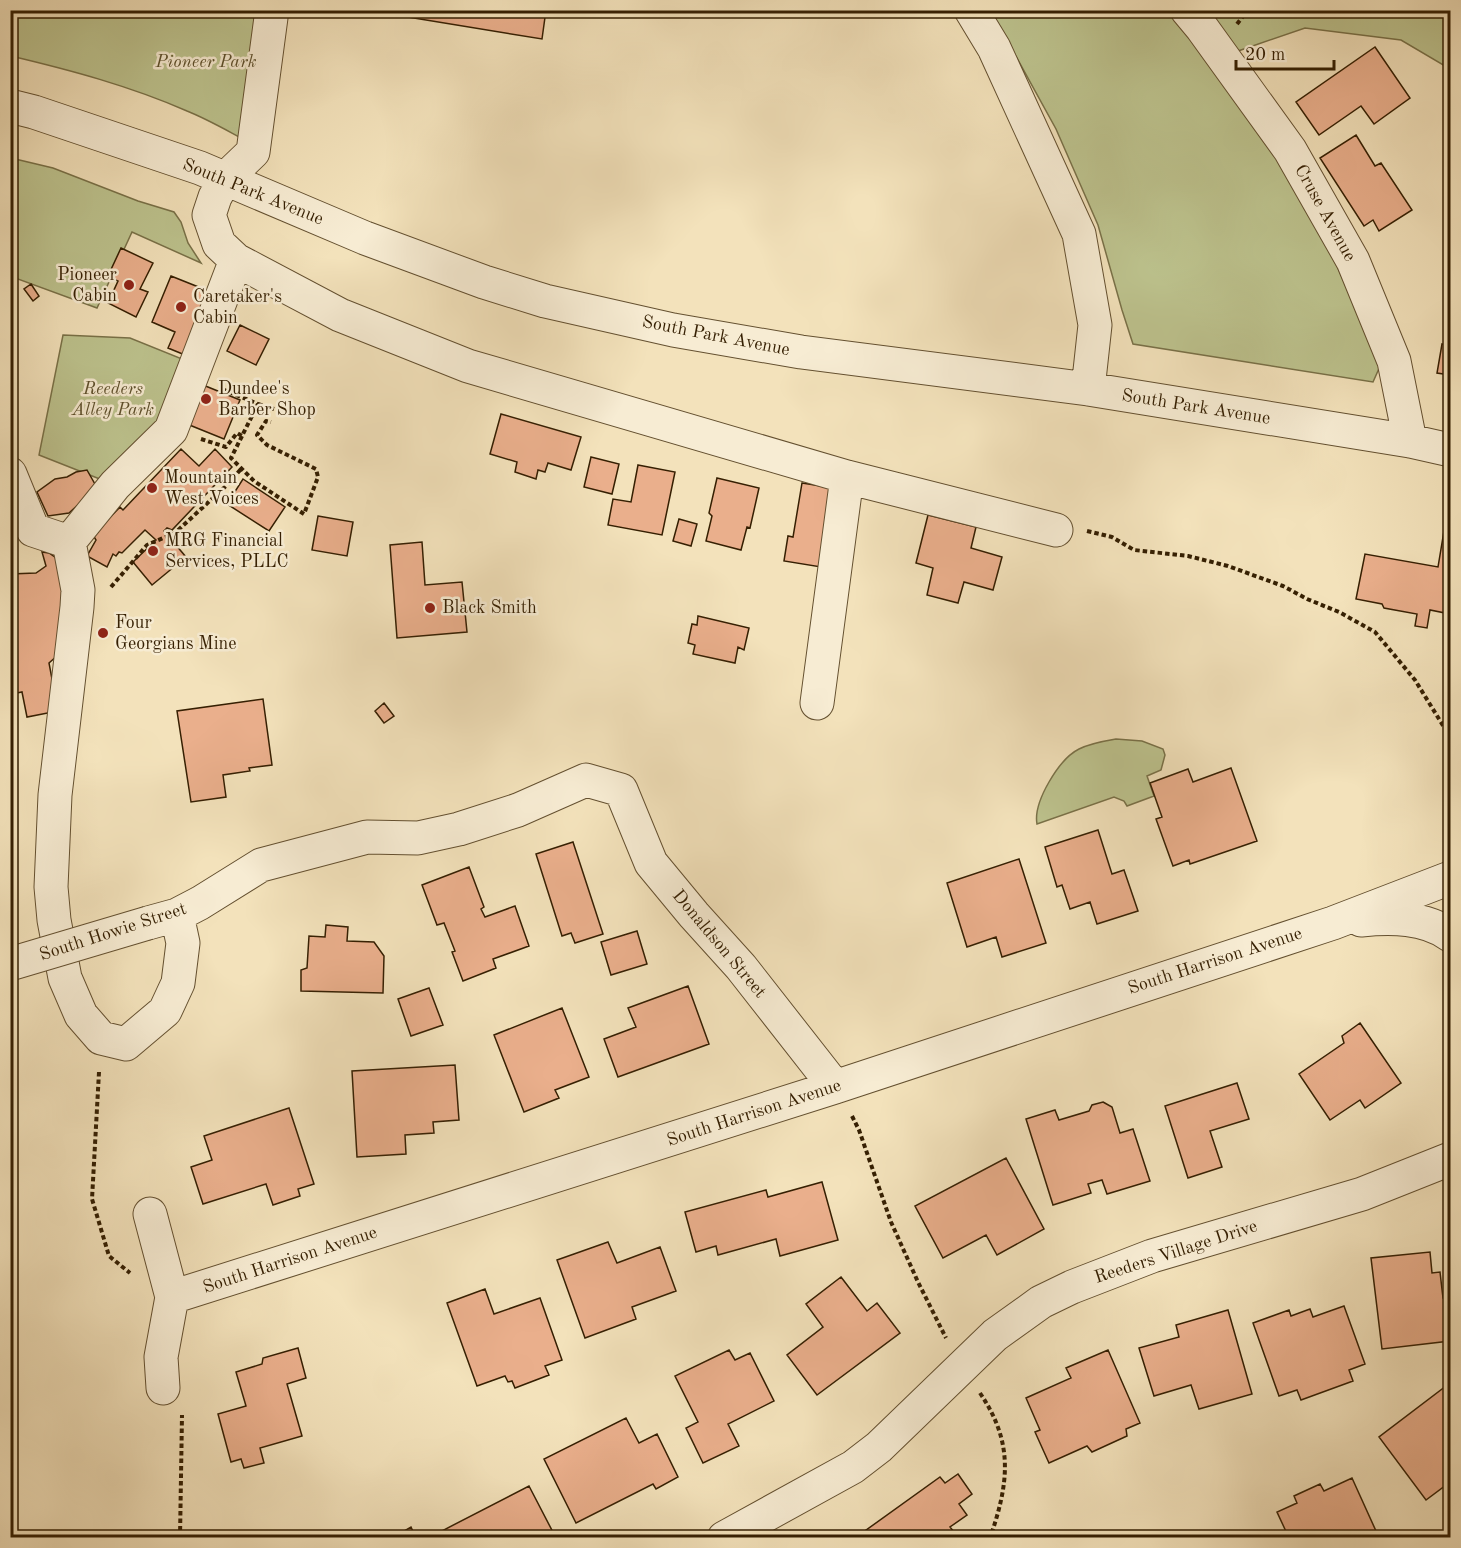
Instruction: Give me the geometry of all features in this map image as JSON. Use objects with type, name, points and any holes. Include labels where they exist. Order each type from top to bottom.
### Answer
[{"type":"street","points":[[162,919],[183,943],[178,983],[165,1011],[126,1044],[101,1038],[81,1015],[65,978],[54,920],[51,887],[55,795],[78,590],[69,542],[115,485],[171,430],[192,376],[230,274],[209,215],[225,179],[253,152],[272,10]]},
{"type":"street","points":[[971,10],[994,48],[1078,234],[1095,326],[1088,389]]},
{"type":"street","name":"Cruse Avenue","points":[[1187,10],[1290,150],[1353,261],[1394,361],[1410,441]]},
{"type":"street","name":"South Park Avenue","points":[[10,106],[200,168],[365,238],[484,282],[545,301],[673,330],[801,352],[1088,389],[1410,441],[1450,450]]},
{"type":"street","points":[[230,274],[468,366],[847,477],[1056,530]]},
{"type":"street","points":[[10,474],[33,530],[69,542]]},
{"type":"street","points":[[817,703],[847,477]]},
{"type":"street","name":"South Howie Street","points":[[10,964],[162,919],[201,903],[261,865],[367,837],[418,838],[459,829],[518,810],[586,780],[621,790]]},
{"type":"street","name":"Donaldson Street","points":[[621,790],[651,863],[741,967],[835,1087]]},
{"type":"street","name":"South Harrison Avenue","points":[[172,1297],[835,1087],[1333,923],[1450,878]]},
{"type":"street","name":"South Harrison Avenue","points":[[1333,923],[1384,918],[1411,920],[1440,928],[1450,935]]},
{"type":"street","name":"Reeders Village Drive","points":[[724,1538],[853,1467],[879,1447],[994,1335],[1041,1302],[1072,1287],[1152,1256],[1362,1194],[1450,1160]]},
{"type":"street","points":[[150,1214],[172,1297],[161,1357],[172,1399]]},
{"type":"path","points":[[192,376],[274,409]]},
{"type":"path","points":[[258,404],[231,458],[254,481],[304,514],[318,477],[316,469],[267,445],[257,435],[266,421],[271,422]]},
{"type":"path","points":[[171,430],[226,447],[237,433],[242,436]]},
{"type":"path","points":[[77,608],[114,586],[147,545],[175,533],[241,469]]},
{"type":"path","points":[[1056,530],[1077,529],[1112,537],[1134,550],[1188,556],[1228,566],[1283,586],[1339,612],[1375,632],[1415,680],[1447,732],[1450,741]]},
{"type":"path","points":[[101,1038],[92,1200],[109,1256],[145,1285],[172,1297]]},
{"type":"path","points":[[835,1087],[859,1130],[891,1222],[913,1272],[962,1368],[988,1406],[999,1427],[1006,1466],[1001,1507],[990,1538]]},
{"type":"path","points":[[172,1399],[180,1538]]},
{"type":"green space","name":"Pioneer Park","points":[[11,11],[267,11],[245,140],[194,114],[122,86],[11,56]]},
{"type":"green space","points":[[991,11],[1170,11],[1190,33],[1279,159],[1337,266],[1381,364],[1373,382],[1133,344],[1098,225],[1056,129]]},
{"type":"green space","points":[[1209,11],[1450,11],[1450,69],[1401,40],[1305,28],[1238,51]]},
{"type":"green space","points":[[11,158],[53,168],[138,201],[174,212],[181,222],[188,243],[201,263],[132,232],[97,308],[15,278],[11,272]]},
{"type":"green space","name":"Reeders Alley Park","points":[[63,335],[130,338],[197,365],[115,485],[39,455]]},
{"type":"green space","points":[[1116,739],[1142,741],[1163,749],[1165,755],[1161,770],[1147,776],[1154,796],[1127,806],[1124,801],[1114,797],[1037,824],[1039,804],[1043,793],[1063,762],[1079,749],[1098,742]]},
{"type":"building","points":[[365,10],[546,10],[542,39]]},
{"type":"building","points":[[1375,47],[1410,98],[1374,124],[1361,106],[1319,135],[1296,102]]},
{"type":"building","points":[[1450,128],[1450,164],[1444,163]]},
{"type":"building","points":[[1356,135],[1375,166],[1381,163],[1412,210],[1379,231],[1373,220],[1364,226],[1320,158]]},
{"type":"building","name":"Pioneer Cabin","points":[[121,248],[153,263],[140,289],[148,292],[136,317],[108,303],[118,281],[108,276]]},
{"type":"building","name":"Caretaker's Cabin","points":[[171,276],[211,292],[185,355],[168,348],[175,332],[152,322]]},
{"type":"building","points":[[31,284],[39,296],[33,301],[24,289]]},
{"type":"building","points":[[240,325],[269,339],[256,365],[227,351]]},
{"type":"building","points":[[1442,344],[1450,346],[1450,375],[1437,373]]},
{"type":"building","points":[[203,385],[240,400],[224,439],[187,424]]},
{"type":"building","points":[[501,414],[581,437],[571,470],[548,463],[545,472],[538,470],[536,479],[515,472],[517,462],[490,454]]},
{"type":"building","points":[[181,449],[199,466],[215,449],[232,467],[172,530],[167,528],[164,531],[186,557],[152,585],[133,562],[156,540],[145,530],[122,553],[119,552],[116,556],[113,554],[107,567],[87,556],[96,540],[93,535],[120,507],[123,510]]},
{"type":"building","points":[[591,457],[619,464],[612,494],[584,487]]},
{"type":"building","points":[[638,465],[675,472],[662,535],[608,525],[613,499],[631,502]]},
{"type":"building","points":[[87,470],[100,493],[80,503],[69,513],[48,516],[37,492],[55,479]]},
{"type":"building","points":[[717,478],[759,488],[750,528],[747,527],[741,550],[706,541],[712,516],[709,513]]},
{"type":"building","points":[[243,479],[285,507],[269,531],[227,504]]},
{"type":"building","points":[[802,483],[834,488],[821,567],[784,561],[788,536],[793,537]]},
{"type":"building","points":[[928,515],[976,527],[971,548],[1002,557],[993,590],[964,582],[958,603],[927,595],[933,568],[916,563]]},
{"type":"building","points":[[318,516],[353,522],[347,556],[312,550]]},
{"type":"building","points":[[679,519],[697,524],[691,546],[673,541]]},
{"type":"building","points":[[1446,519],[1450,520],[1450,614],[1430,610],[1427,628],[1415,626],[1417,614],[1384,608],[1382,604],[1356,599],[1365,554],[1438,567]]},
{"type":"building","name":"Black Smith","points":[[422,542],[425,585],[462,582],[467,632],[397,638],[390,545]]},
{"type":"building","points":[[42,552],[49,553],[59,560],[65,574],[58,655],[49,663],[58,711],[27,717],[22,692],[17,693],[10,687],[10,574],[36,573],[46,566]]},
{"type":"building","points":[[698,616],[749,628],[744,650],[738,647],[735,663],[693,654],[695,645],[688,643],[692,624],[697,625]]},
{"type":"building","points":[[263,699],[272,765],[223,775],[226,797],[191,802],[177,711]]},
{"type":"building","points":[[384,703],[394,716],[384,723],[375,711]]},
{"type":"building","points":[[1231,768],[1257,841],[1190,864],[1189,860],[1173,866],[1156,819],[1162,817],[1150,783],[1188,769],[1193,782]]},
{"type":"building","points":[[1098,830],[1112,874],[1124,870],[1138,911],[1097,924],[1090,902],[1070,909],[1062,885],[1057,887],[1045,847]]},
{"type":"building","points":[[573,842],[603,934],[575,943],[571,933],[562,936],[536,854]]},
{"type":"building","points":[[1019,859],[1046,943],[1002,957],[996,937],[967,947],[947,883]]},
{"type":"building","points":[[469,867],[484,907],[481,909],[485,917],[515,906],[529,946],[493,959],[496,968],[463,981],[444,923],[437,925],[422,885]]},
{"type":"building","points":[[326,925],[348,927],[347,941],[374,942],[384,956],[383,993],[301,991],[301,970],[307,968],[309,936],[325,937]]},
{"type":"building","points":[[637,931],[647,964],[611,975],[601,942]]},
{"type":"building","points":[[688,986],[709,1044],[618,1077],[604,1039],[636,1027],[628,1008]]},
{"type":"building","points":[[429,988],[443,1025],[411,1036],[398,999]]},
{"type":"building","points":[[562,1008],[589,1077],[555,1090],[559,1098],[524,1112],[494,1035]]},
{"type":"building","points":[[1360,1023],[1401,1083],[1365,1108],[1360,1100],[1330,1120],[1299,1074],[1344,1043],[1342,1036]]},
{"type":"building","points":[[455,1065],[459,1120],[433,1122],[434,1133],[405,1135],[406,1154],[357,1157],[352,1071]]},
{"type":"building","points":[[1237,1083],[1249,1119],[1210,1131],[1222,1167],[1188,1178],[1165,1106]]},
{"type":"building","points":[[1103,1102],[1112,1107],[1120,1133],[1133,1129],[1150,1181],[1107,1194],[1102,1180],[1088,1184],[1091,1193],[1053,1205],[1026,1119],[1055,1110],[1059,1120],[1089,1111],[1092,1105]]},
{"type":"building","points":[[289,1108],[314,1184],[298,1189],[300,1196],[273,1205],[266,1184],[203,1204],[191,1167],[212,1160],[204,1136]]},
{"type":"building","points":[[1006,1158],[1044,1229],[997,1255],[986,1235],[943,1258],[915,1206]]},
{"type":"building","points":[[822,1182],[838,1240],[780,1256],[776,1239],[718,1255],[716,1246],[696,1252],[685,1212],[766,1190],[768,1197]]},
{"type":"building","points":[[608,1242],[617,1263],[660,1247],[676,1291],[632,1307],[636,1319],[585,1338],[557,1260]]},
{"type":"building","points":[[1430,1252],[1432,1273],[1440,1272],[1443,1298],[1450,1298],[1450,1341],[1382,1349],[1371,1258]]},
{"type":"building","points":[[841,1277],[867,1311],[877,1303],[900,1333],[817,1395],[787,1355],[823,1327],[806,1304]]},
{"type":"building","points":[[485,1289],[494,1314],[540,1298],[562,1360],[545,1366],[549,1375],[515,1388],[512,1381],[508,1382],[505,1376],[477,1386],[447,1303]]},
{"type":"building","points":[[1344,1306],[1365,1364],[1349,1370],[1353,1381],[1301,1400],[1297,1390],[1279,1396],[1253,1323],[1289,1310],[1291,1316],[1310,1309],[1313,1317]]},
{"type":"building","points":[[1228,1310],[1252,1394],[1199,1409],[1191,1385],[1154,1396],[1139,1348],[1179,1337],[1176,1325]]},
{"type":"building","points":[[298,1348],[306,1378],[287,1384],[302,1436],[260,1448],[264,1463],[244,1468],[241,1459],[231,1462],[218,1414],[246,1406],[236,1372],[262,1364],[263,1358]]},
{"type":"building","points":[[729,1350],[735,1360],[750,1353],[774,1401],[728,1424],[739,1446],[703,1463],[686,1428],[698,1422],[675,1376]]},
{"type":"building","points":[[1108,1350],[1140,1423],[1126,1429],[1127,1436],[1092,1452],[1087,1446],[1049,1463],[1035,1432],[1040,1430],[1026,1398],[1071,1378],[1066,1368]]},
{"type":"building","points":[[1450,1383],[1450,1482],[1426,1500],[1379,1437]]},
{"type":"building","points":[[626,1418],[639,1443],[657,1434],[678,1477],[656,1489],[653,1484],[576,1523],[544,1459]]},
{"type":"building","points":[[958,1474],[972,1494],[959,1504],[967,1515],[950,1527],[954,1532],[947,1538],[855,1538],[940,1477],[945,1483]]},
{"type":"building","points":[[1352,1478],[1376,1531],[1364,1538],[1289,1538],[1277,1512],[1297,1503],[1294,1496],[1320,1484],[1324,1491]]},
{"type":"building","points":[[529,1486],[556,1538],[435,1538],[434,1535]]},
{"type":"building","points":[[411,1527],[416,1538],[392,1538]]},
{"type":"place","name":"Pioneer Cabin","points":[[129,285]]},
{"type":"place","name":"Caretaker's Cabin","points":[[181,307]]},
{"type":"place","name":"Dundee's Barber Shop","points":[[206,399]]},
{"type":"place","name":"Mountain West Voices","points":[[152,488]]},
{"type":"place","name":"MRG Financial Services, PLLC","points":[[153,551]]},
{"type":"place","name":"Black Smith","points":[[430,608]]},
{"type":"place","name":"Four Georgians Mine","points":[[103,633]]}]
